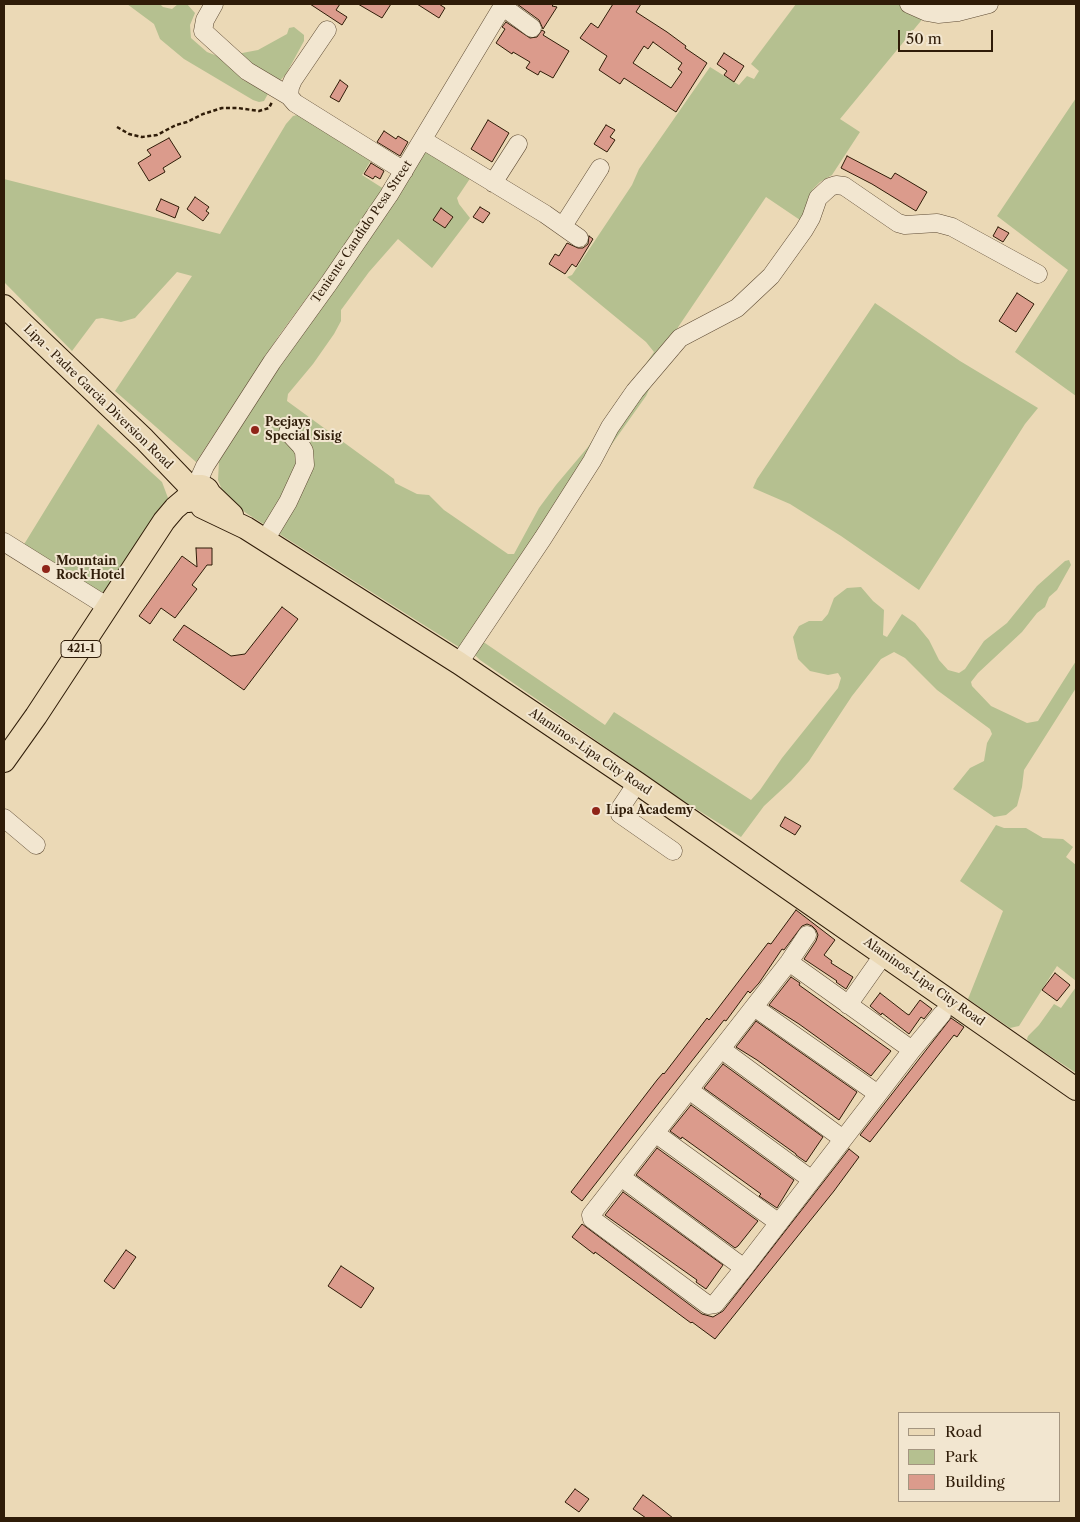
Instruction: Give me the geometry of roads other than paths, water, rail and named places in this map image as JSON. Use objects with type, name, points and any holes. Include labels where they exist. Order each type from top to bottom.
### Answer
[{"type":"main road","name":"Lipa - Padre Garcia Diversion Road","points":[[4,306],[144,439],[199,496]]},
{"type":"main road","name":"Alaminos-Lipa City Road","points":[[199,496],[246,528],[459,663],[637,783],[1076,1089]]},
{"type":"main road","name":"421-1","points":[[4,761],[36,716],[169,515],[199,496]]},
{"type":"street","points":[[214,4],[204,20],[204,32],[247,71],[284,93],[295,104],[404,171]]},
{"type":"street","points":[[909,4],[927,12],[938,14],[963,11],[989,4]]},
{"type":"street","points":[[503,5],[532,28]]},
{"type":"street","name":"Teniente Candido Pesa Street","points":[[199,496],[211,475],[213,454],[272,362],[329,283],[404,171],[503,5]]},
{"type":"street","points":[[284,93],[290,87],[327,30]]},
{"type":"street","points":[[423,140],[563,226],[579,238]]},
{"type":"street","points":[[493,183],[518,144]]},
{"type":"street","points":[[563,226],[600,168]]},
{"type":"street","points":[[459,663],[543,538],[592,461],[610,427],[635,391],[680,338],[737,308],[771,276],[811,218],[818,198],[830,187],[836,185],[844,186],[898,223],[904,225],[937,222],[952,227],[1038,274]]},
{"type":"street","points":[[266,540],[288,502],[305,465],[304,451],[288,432]]},
{"type":"street","points":[[4,542],[108,607]]},
{"type":"street","points":[[637,783],[621,807],[620,814],[673,851]]},
{"type":"street","points":[[4,818],[36,845]]},
{"type":"street","points":[[807,936],[789,962],[591,1217],[708,1305],[714,1304],[744,1268],[912,1050],[942,1014]]},
{"type":"street","points":[[848,1005],[884,954]]},
{"type":"street","points":[[789,962],[912,1050]]},
{"type":"street","points":[[754,1007],[878,1094]]},
{"type":"street","points":[[722,1048],[844,1139]]},
{"type":"street","points":[[689,1090],[812,1180]]},
{"type":"street","points":[[655,1133],[779,1223]]},
{"type":"street","points":[[621,1177],[744,1268]]},
{"type":"place","name":"Peejays Special Sisig","points":[[255,430]]},
{"type":"place","name":"Mountain Rock Hotel","points":[[46,569]]},
{"type":"place","name":"Lipa Academy","points":[[596,811]]}]
